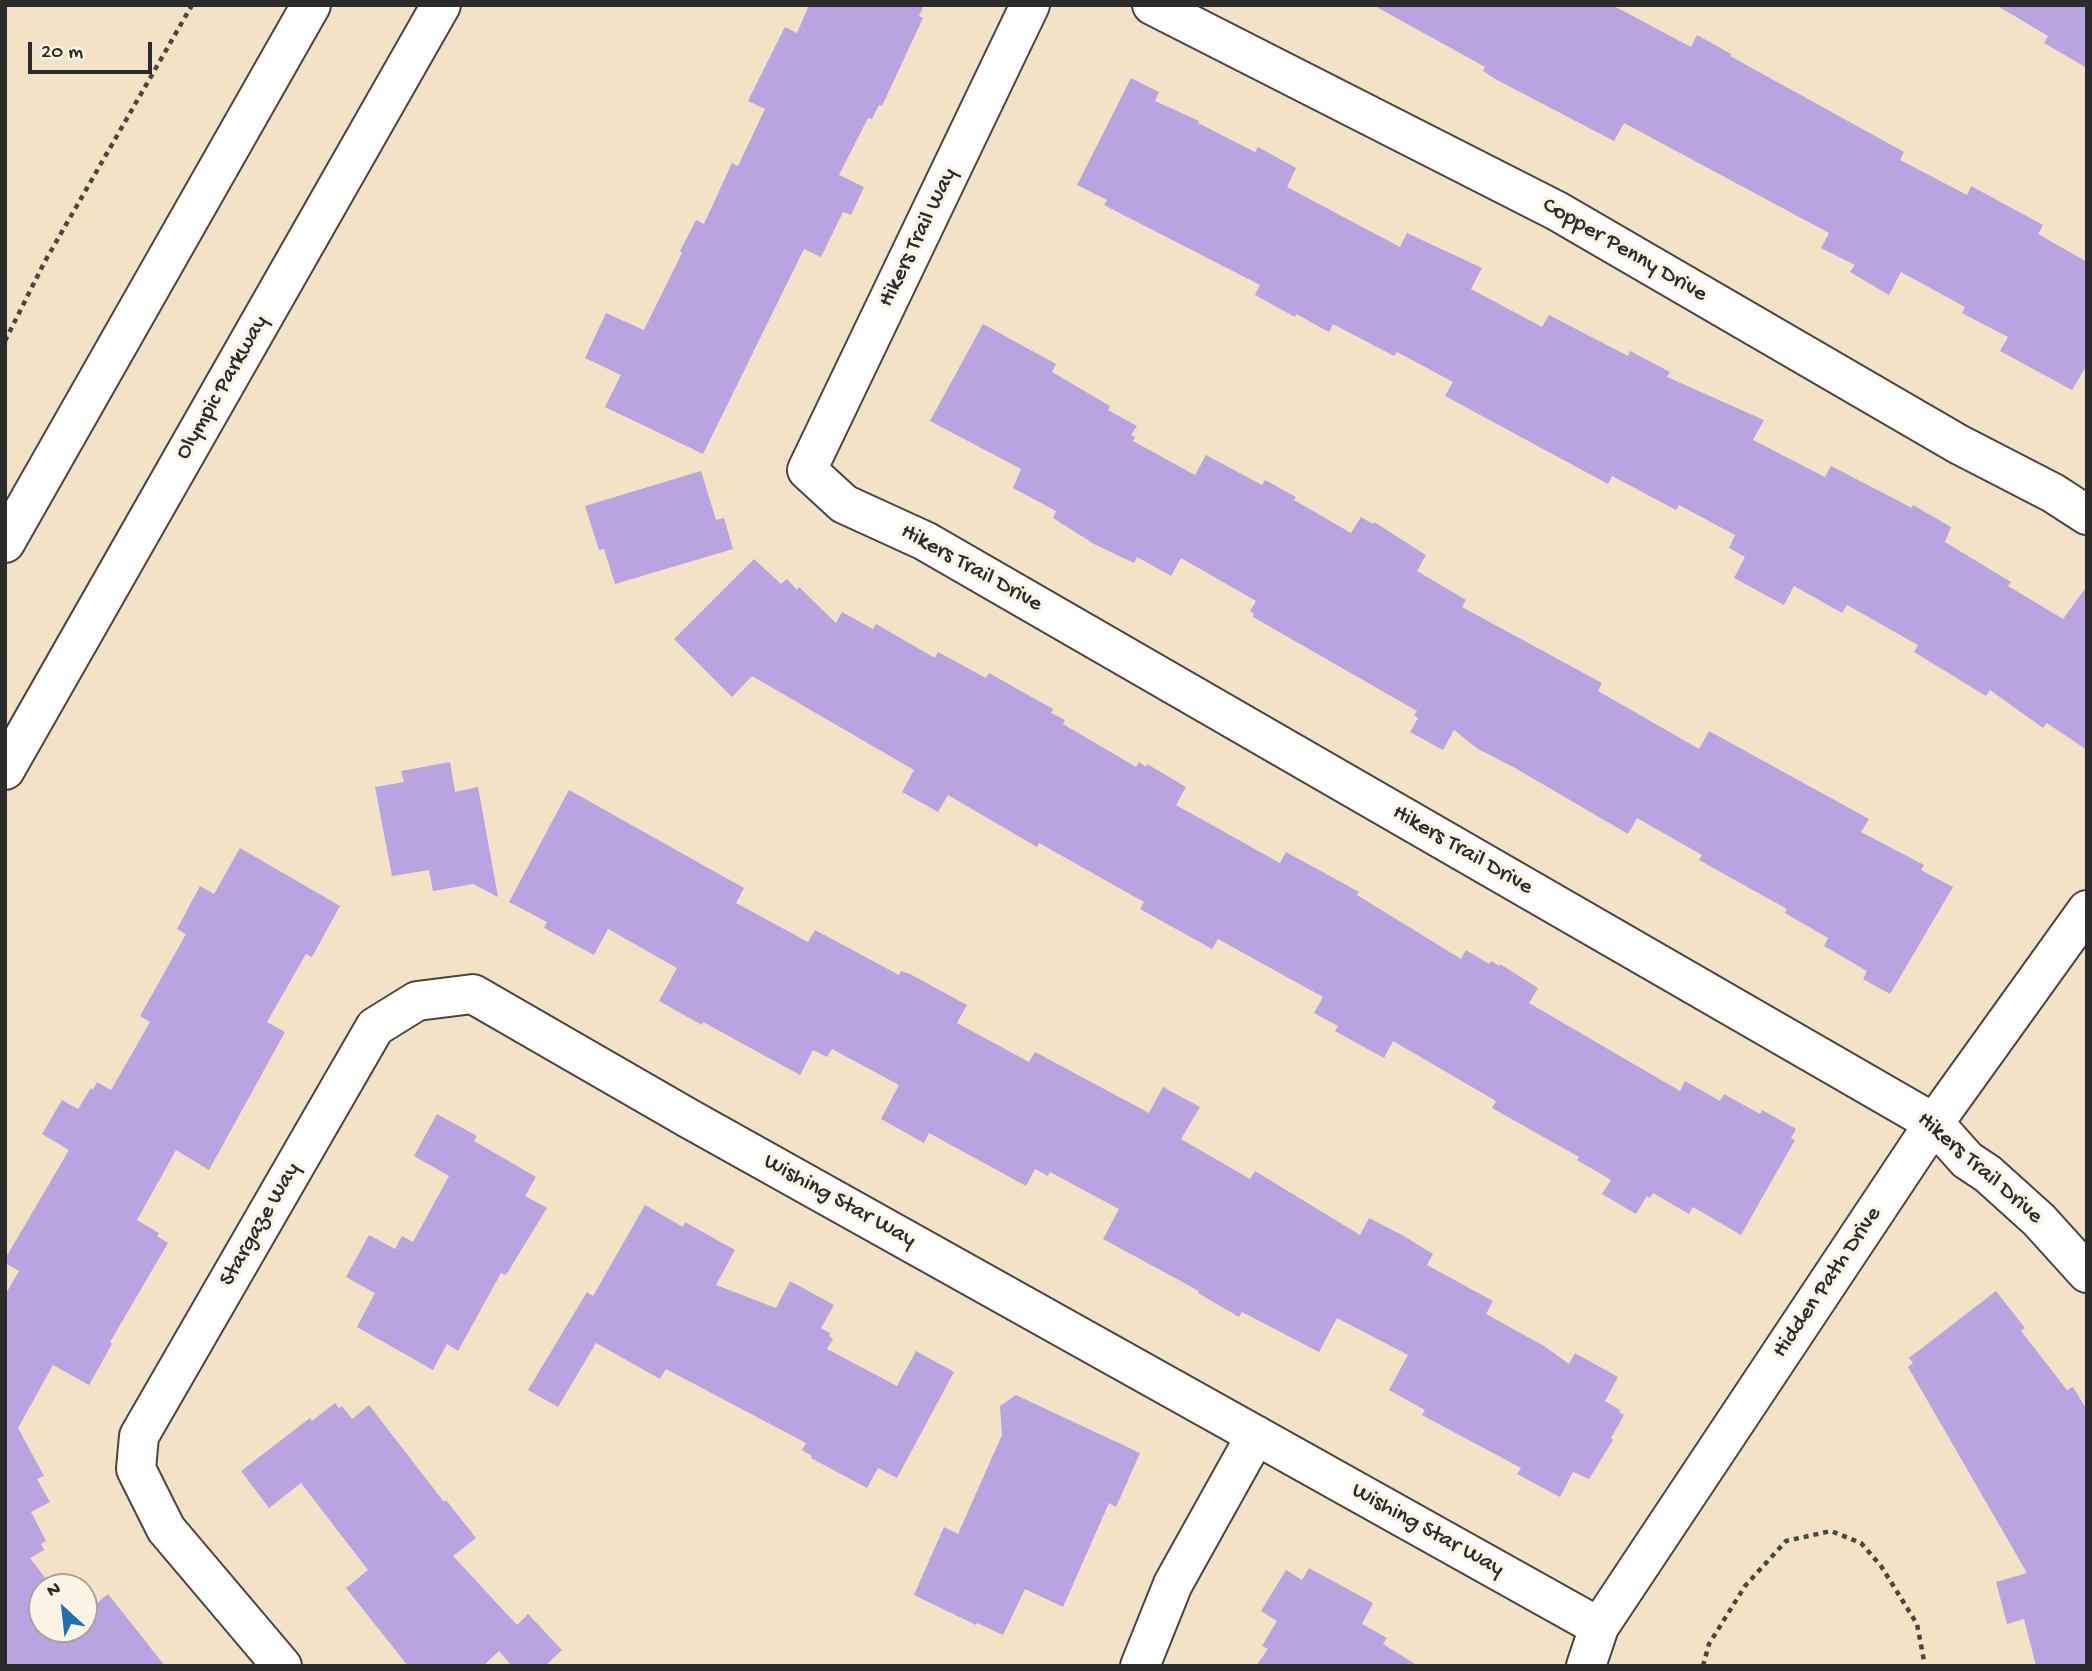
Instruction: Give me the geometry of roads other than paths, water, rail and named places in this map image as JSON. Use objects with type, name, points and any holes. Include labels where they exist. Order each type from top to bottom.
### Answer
[{"type":"street","points":[[5,542],[311,5]]},
{"type":"street","name":"Olympic Parkway","points":[[5,771],[441,5]]},
{"type":"street","name":"Hikers Trail Way","points":[[807,470],[1030,5]]},
{"type":"street","name":"Copper Penny Drive","points":[[1152,5],[1557,211],[1958,444],[2087,515]]},
{"type":"street","name":"Hikers Trail Drive","points":[[807,470],[844,504],[925,541],[1934,1124],[1967,1160],[1989,1174],[2039,1220],[2087,1273]]},
{"type":"street","name":"Hidden Path Drive","points":[[1586,1666],[1598,1627],[1934,1124],[2087,910]]},
{"type":"street","name":"Wishing Star Way","points":[[417,1002],[473,994],[688,1118],[1598,1627]]},
{"type":"street","name":"Stargaze Way","points":[[282,1666],[166,1530],[136,1469],[139,1436],[375,1027],[417,1002]]},
{"type":"street","points":[[1140,1666],[1173,1584],[1256,1436]]}]
